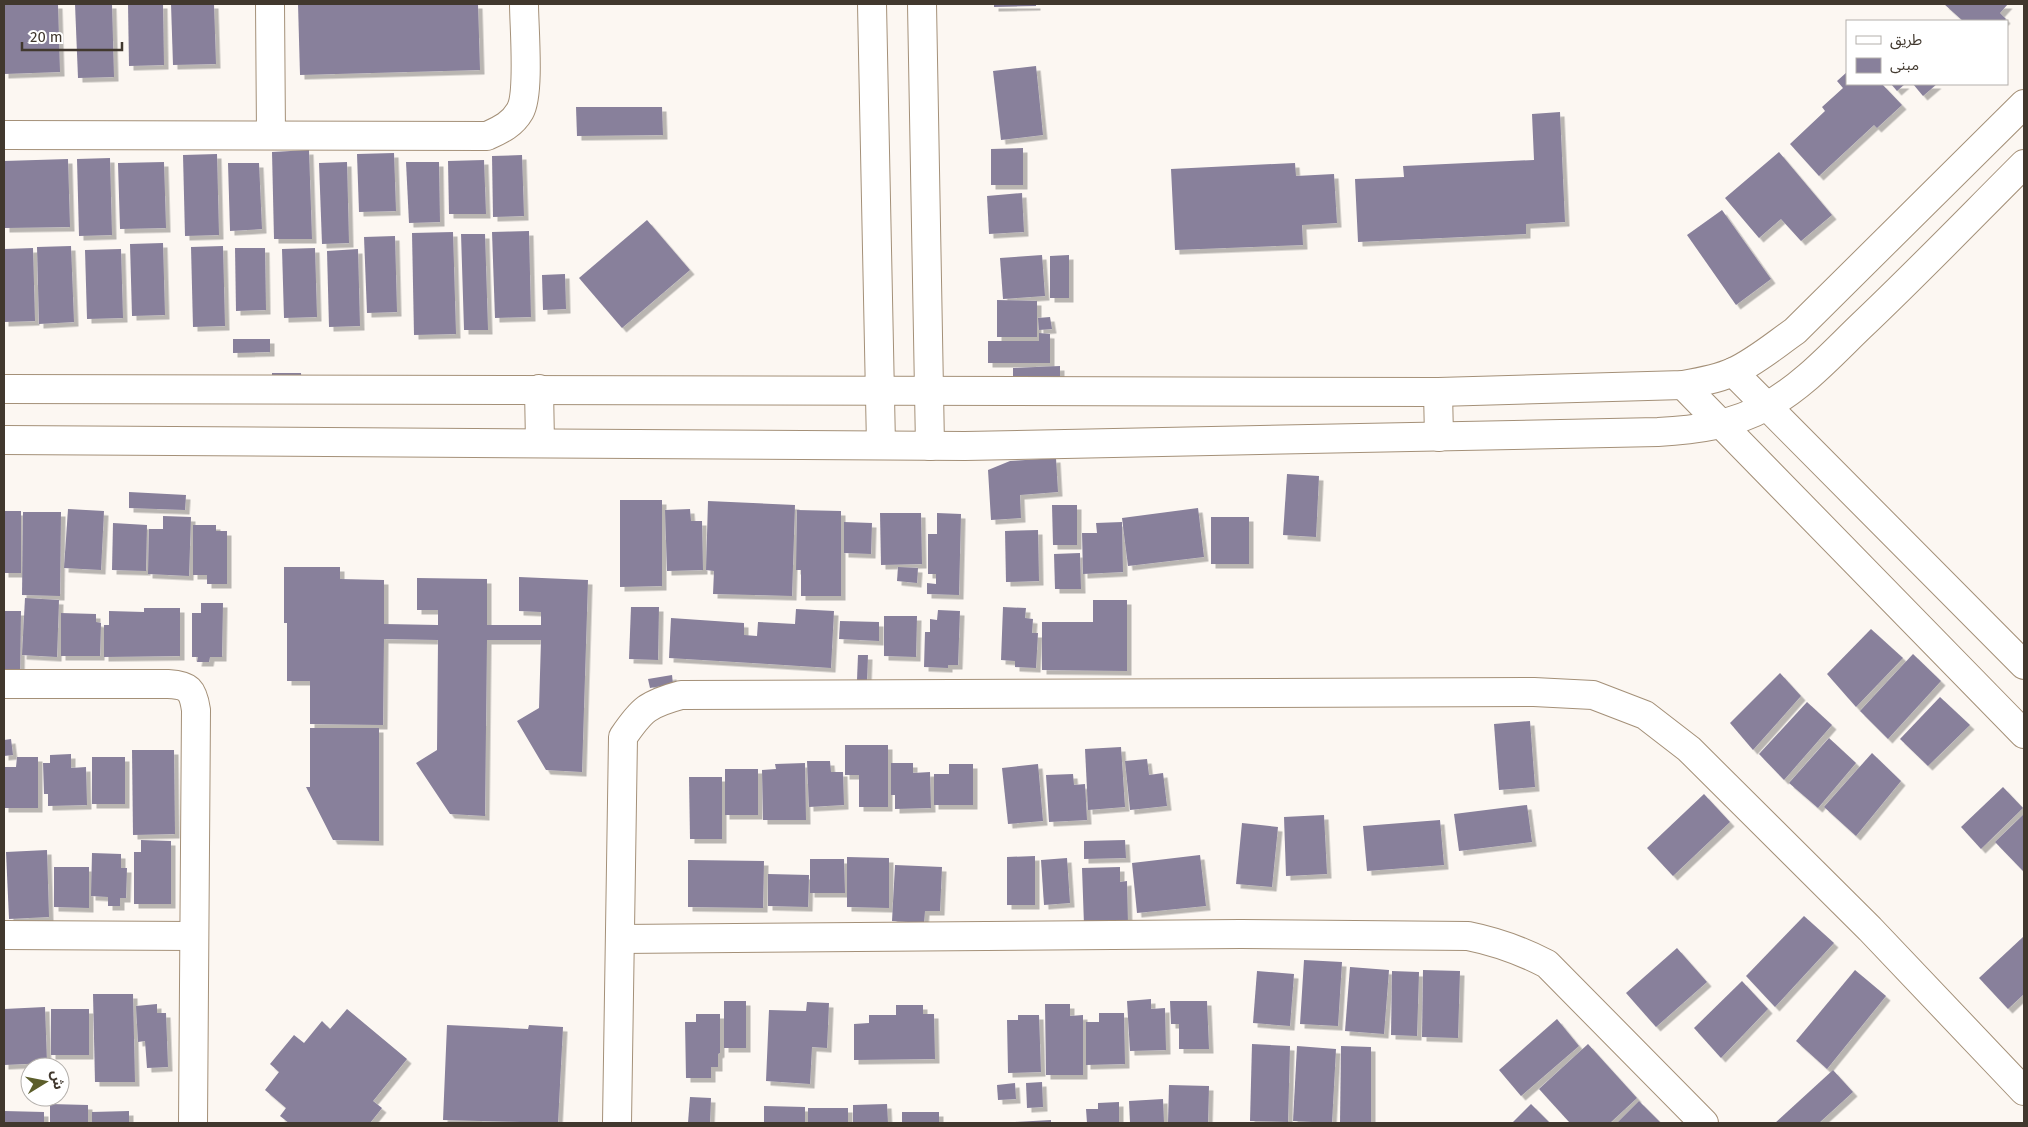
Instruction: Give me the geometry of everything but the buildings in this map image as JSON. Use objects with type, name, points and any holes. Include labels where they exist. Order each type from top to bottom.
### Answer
[{"type":"street","points":[[270,4],[271,135]]},
{"type":"street","points":[[4,135],[486,136],[507,127],[521,110],[525,88],[524,4]]},
{"type":"street","points":[[872,4],[881,446]]},
{"type":"street","points":[[922,4],[930,446]]},
{"type":"street","points":[[4,389],[1438,392],[1684,385],[1709,380],[1733,372],[1766,352],[1794,331],[2024,104]]},
{"type":"street","points":[[4,440],[930,446],[1439,437],[1690,430],[1722,424],[1767,406],[1790,392],[1811,374],[2024,164]]},
{"type":"street","points":[[1733,372],[2024,665]]},
{"type":"street","points":[[1684,385],[2024,734]]},
{"type":"street","points":[[539,389],[540,443]]},
{"type":"street","points":[[1438,392],[1439,437]]},
{"type":"street","points":[[4,684],[168,684],[183,685],[194,695],[196,710],[193,1123]]},
{"type":"street","points":[[617,1123],[623,737],[637,716],[656,702],[680,695],[1534,692],[1593,695],[1645,715],[1689,749],[1870,929],[2024,1091]]},
{"type":"street","points":[[620,939],[1241,934],[1468,936],[1494,941],[1519,949],[1547,964],[1704,1123]]},
{"type":"street","points":[[4,935],[194,936]]}]
